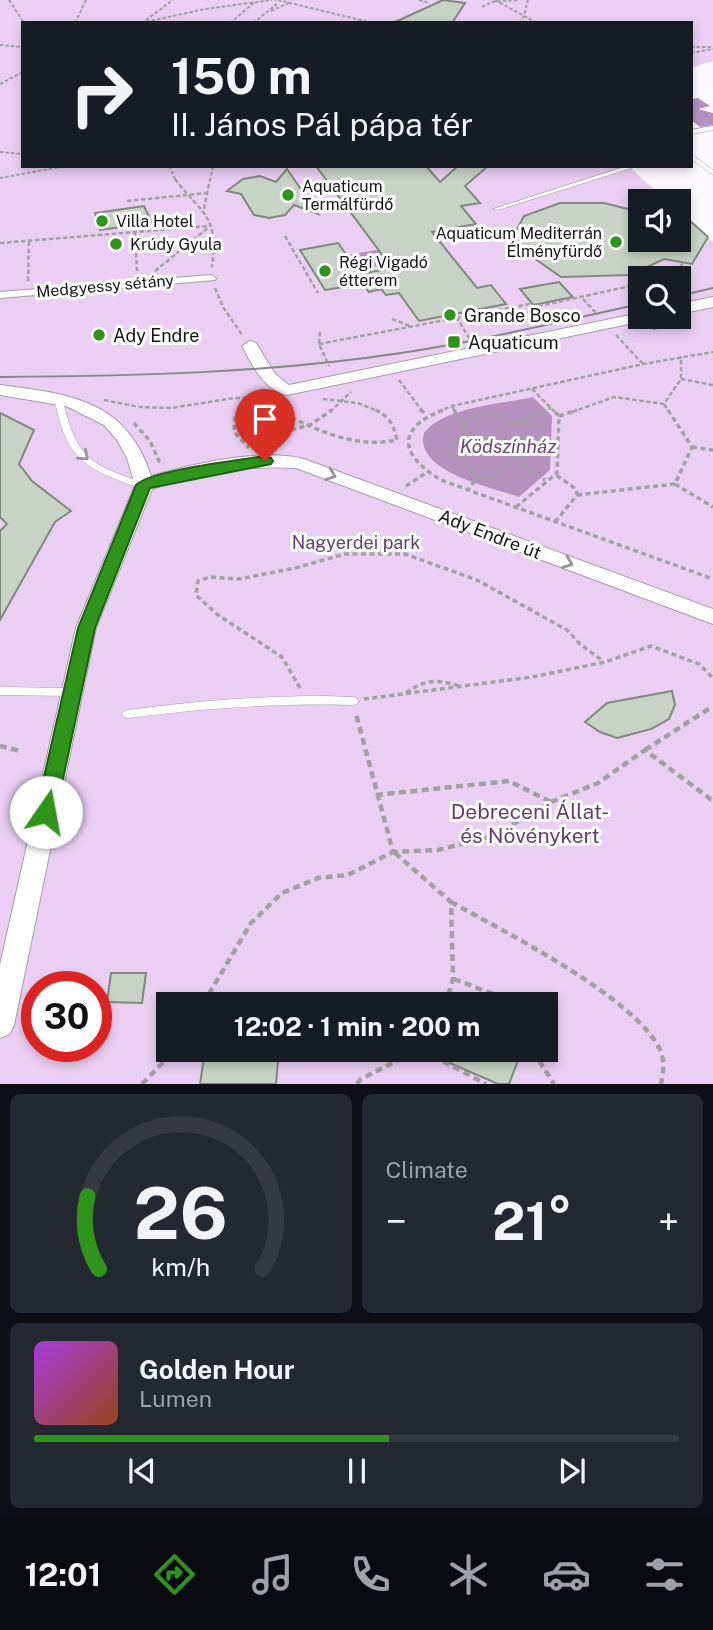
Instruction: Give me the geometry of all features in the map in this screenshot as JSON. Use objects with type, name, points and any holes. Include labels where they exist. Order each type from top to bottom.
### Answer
[{"type":"street","name":"Medgyessy sétány","points":[[0,295],[211,278]]},
{"type":"street","points":[[691,307],[713,302]]},
{"type":"street","points":[[250,346],[278,393],[628,320]]},
{"type":"street","points":[[0,390],[58,397],[95,413],[118,428],[130,441],[139,460],[144,485],[86,628],[12,981],[0,1025]]},
{"type":"street","name":"Ady Endre út","points":[[144,485],[158,479],[265,461],[298,463],[713,617]]},
{"type":"lane","points":[[693,132],[713,128]]},
{"type":"lane","points":[[693,158],[713,173]]},
{"type":"lane","points":[[496,209],[629,168]]},
{"type":"lane","points":[[58,397],[69,442],[83,458],[101,470],[144,485]]},
{"type":"lane","points":[[0,691],[72,692]]},
{"type":"lane","points":[[128,714],[190,705],[305,699],[353,701]]},
{"type":"path","points":[[9,0],[23,21]]},
{"type":"path","points":[[76,21],[86,0]]},
{"type":"path","points":[[143,21],[173,0]]},
{"type":"path","points":[[147,21],[275,0],[293,1],[366,21]]},
{"type":"path","points":[[256,21],[276,5],[275,0]]},
{"type":"path","points":[[419,0],[429,3]]},
{"type":"path","points":[[482,7],[497,1],[519,0]]},
{"type":"path","points":[[520,21],[528,0]]},
{"type":"path","points":[[232,21],[257,1]]},
{"type":"path","points":[[267,12],[293,1]]},
{"type":"path","points":[[497,1],[533,21]]},
{"type":"path","points":[[0,46],[21,47]]},
{"type":"path","points":[[693,47],[713,48]]},
{"type":"path","points":[[693,53],[713,48]]},
{"type":"path","points":[[0,84],[21,73]]},
{"type":"path","points":[[0,152],[21,155]]},
{"type":"path","points":[[0,178],[55,168]]},
{"type":"path","points":[[170,168],[187,195],[204,209],[213,168]]},
{"type":"path","points":[[127,201],[207,193]]},
{"type":"path","points":[[0,243],[210,226],[138,284]]},
{"type":"path","points":[[135,232],[138,284]]},
{"type":"path","points":[[285,236],[318,293]]},
{"type":"path","points":[[27,292],[29,241]]},
{"type":"path","points":[[319,344],[530,304],[535,307],[628,287]]},
{"type":"path","points":[[392,319],[411,326]]},
{"type":"path","points":[[713,352],[681,356],[452,406],[427,414],[408,435],[408,451],[415,464],[426,473],[713,579]]},
{"type":"path","points":[[664,404],[681,379],[681,356]]},
{"type":"path","points":[[391,369],[420,410],[427,414]]},
{"type":"path","points":[[681,379],[713,385]]},
{"type":"path","points":[[532,388],[559,416],[556,475]]},
{"type":"path","points":[[118,410],[98,399],[139,407],[171,408],[278,393]]},
{"type":"path","points":[[559,416],[614,397],[664,404],[692,447],[713,450]]},
{"type":"path","points":[[254,398],[310,425],[361,443],[387,444],[397,440],[394,427],[377,409],[343,401],[313,398]]},
{"type":"path","points":[[242,451],[271,435],[310,425],[322,419],[343,401]]},
{"type":"path","points":[[452,406],[467,433],[450,444],[447,453],[467,463],[470,470],[478,476],[493,477],[506,463],[522,460]]},
{"type":"path","points":[[462,422],[484,412],[495,414],[510,424],[525,421],[534,414],[551,408]]},
{"type":"path","points":[[127,416],[150,440],[159,461],[173,464]]},
{"type":"path","points":[[522,460],[526,452],[542,439],[538,429],[525,421]]},
{"type":"path","points":[[675,484],[692,447]]},
{"type":"path","points":[[522,460],[526,468],[544,479]]},
{"type":"path","points":[[516,507],[544,479],[556,475]]},
{"type":"path","points":[[556,475],[576,489],[577,495]]},
{"type":"path","points":[[468,490],[478,476]]},
{"type":"path","points":[[555,522],[577,495],[675,484],[713,507]]},
{"type":"path","points":[[305,699],[288,665],[254,638],[208,610],[196,595],[198,581],[210,577],[239,579],[295,568],[345,554],[405,554],[477,580],[567,630],[580,644],[605,662]]},
{"type":"path","points":[[661,1084],[664,1064],[660,1050],[640,1024],[580,975],[451,902],[393,852],[353,701],[532,677],[605,662],[651,646],[699,664],[713,678]]},
{"type":"path","points":[[404,694],[419,682],[435,678],[460,686]]},
{"type":"path","points":[[210,992],[251,923],[282,893],[318,878],[348,875],[393,852],[438,850],[494,836],[551,802],[598,783],[712,707]]},
{"type":"path","points":[[0,746],[20,751]]},
{"type":"path","points":[[645,750],[713,802]]},
{"type":"path","points":[[376,795],[509,781],[551,802]]},
{"type":"path","points":[[449,992],[453,979],[451,902]]},
{"type":"path","points":[[453,979],[488,992]]},
{"type":"path","points":[[142,1084],[163,1062]]},
{"type":"path","points":[[357,1084],[361,1079],[393,1062]]},
{"type":"path","points":[[449,1062],[486,1084]]},
{"type":"path","points":[[540,1062],[554,1084]]},
{"type":"green space","name":"Nagyerdei park","points":[[0,0],[713,0],[713,61],[693,67],[693,21],[21,21],[21,168],[630,168],[654,189],[628,189],[628,252],[691,252],[691,223],[713,242],[713,1084],[0,1084]]},
{"type":"water","points":[[698,98],[710,106],[698,109],[713,113],[713,125],[700,127],[693,122],[693,99]]},
{"type":"water","points":[[383,249],[394,264],[357,270],[347,255]]},
{"type":"water","name":"Ködszínház","points":[[533,397],[552,416],[550,470],[519,497],[457,476],[442,468],[424,447],[424,433],[445,417],[474,408]]},
{"type":"building","points":[[443,0],[465,3],[453,21],[397,21]]},
{"type":"building","points":[[317,168],[428,168],[440,182],[456,168],[486,168],[465,186],[480,203],[461,206],[476,224],[432,232],[477,288],[491,285],[506,304],[419,321],[399,293],[386,295],[381,289],[369,292],[363,284],[325,290],[300,250],[338,243],[360,274],[392,268]]},
{"type":"building","name":"Aquaticum Termálfürdő","points":[[287,169],[318,214],[294,205],[285,215],[269,218],[254,215],[241,194],[227,191],[243,179],[260,176],[276,182]]},
{"type":"building","name":"Aquaticum Mediterrán Élményfürdő","points":[[560,203],[604,203],[628,209],[628,252],[691,252],[691,222],[708,237],[692,264],[664,259],[649,266],[628,266],[628,275],[561,277],[521,249],[515,233],[524,216]]},
{"type":"building","points":[[144,206],[152,223],[100,230],[95,213]]},
{"type":"building","points":[[559,282],[573,297],[533,305],[520,289]]},
{"type":"building","points":[[0,413],[34,430],[19,464],[32,481],[71,511],[55,522],[0,620],[0,531],[7,524],[0,517]]},
{"type":"building","points":[[672,691],[675,705],[669,719],[651,729],[617,738],[600,732],[585,722],[607,703]]},
{"type":"building","points":[[112,973],[146,973],[142,1003],[112,1002]]},
{"type":"building","points":[[203,1062],[278,1062],[276,1084],[200,1084]]},
{"type":"building","points":[[448,1062],[517,1062],[509,1084],[498,1084]]},
{"type":"tram line","points":[[691,293],[713,288]]},
{"type":"tram line","points":[[0,377],[201,372],[351,360],[461,343],[628,307]]},
{"type":"place","name":"Aquaticum Termálfürdő","points":[[288,195]]},
{"type":"place","name":"Villa Hotel","points":[[102,221]]},
{"type":"place","name":"Aquaticum Mediterrán Élményfürdő","points":[[616,242]]},
{"type":"place","name":"Krúdy Gyula","points":[[116,244]]},
{"type":"place","name":"Régi Vigadó étterem","points":[[325,271]]},
{"type":"place","name":"Grande Bosco","points":[[450,315]]},
{"type":"place","name":"Ady Endre","points":[[99,335]]},
{"type":"place","name":"Aquaticum","points":[[454,342]]},
{"type":"route","points":[[46,812],[86,628],[144,485],[158,479],[265,461]]},
{"type":"park label","name":"Debreceni Állat- és Növénykert","points":[[530,823]]}]
